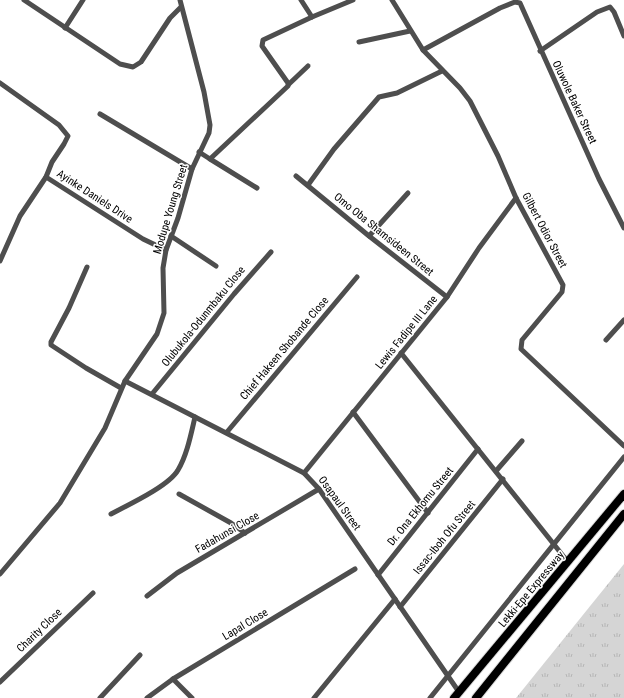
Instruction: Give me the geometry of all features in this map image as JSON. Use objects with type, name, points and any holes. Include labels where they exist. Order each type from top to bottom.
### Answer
[{"type":"highway","name":"Lekki-Epe Expressway","points":[[456,695],[624,494]]},
{"type":"highway","points":[[476,698],[624,514]]},
{"type":"street","points":[[24,0],[120,64],[133,67],[141,62],[174,12],[181,8]]},
{"type":"street","points":[[65,28],[83,0]]},
{"type":"street","name":"Modupe Young Street","points":[[0,574],[57,508],[105,428],[121,388],[157,334],[164,313],[163,268],[166,250],[178,218],[192,169],[208,136],[210,125],[204,92],[180,0]]},
{"type":"street","points":[[301,0],[312,16]]},
{"type":"street","points":[[288,84],[262,46],[265,39],[312,16],[353,0]]},
{"type":"street","name":"Gilbert Odior Street","points":[[392,0],[410,32],[423,50],[460,88],[473,106],[516,198],[564,288],[526,334],[520,343],[521,349],[624,446]]},
{"type":"street","name":"Oluwole Baker Street","points":[[423,50],[500,8],[515,2],[520,3],[540,51],[599,179],[624,228]]},
{"type":"street","points":[[540,51],[597,12],[610,7],[614,12],[624,36]]},
{"type":"street","points":[[359,42],[410,32]]},
{"type":"street","points":[[210,159],[308,66]]},
{"type":"street","points":[[308,185],[334,149],[380,97],[397,93],[442,70]]},
{"type":"street","name":"Ayinke Daniels Drive","points":[[0,83],[59,125],[67,135],[64,144],[50,165],[46,177],[143,239],[166,250]]},
{"type":"street","points":[[100,114],[192,169]]},
{"type":"street","points":[[199,152],[257,188]]},
{"type":"street","name":"Omo Oba Shamsideen Street","points":[[296,176],[369,236],[448,297]]},
{"type":"street","points":[[0,261],[20,216],[46,177]]},
{"type":"street","points":[[369,236],[408,193]]},
{"type":"street","name":"Lewis Fadipe III Lane","points":[[304,473],[401,352],[448,297],[479,248],[516,198]]},
{"type":"street","points":[[171,236],[216,266]]},
{"type":"street","name":"Olubukola-Odunmbaku Close","points":[[152,394],[234,294],[271,252]]},
{"type":"street","points":[[87,267],[51,345],[86,368],[121,388]]},
{"type":"street","name":"Chief Hakeen Shobande Close","points":[[227,432],[357,277]]},
{"type":"street","points":[[606,340],[624,320]]},
{"type":"street","points":[[401,352],[568,562]]},
{"type":"street","name":"Osapaul Street","points":[[126,380],[304,473],[320,489],[448,676],[456,695]]},
{"type":"street","points":[[353,412],[428,513]]},
{"type":"street","points":[[111,514],[162,485],[176,474],[185,454],[195,417]]},
{"type":"street","points":[[496,471],[522,441]]},
{"type":"street","name":"Dr. Ona Ekhomu Street","points":[[378,575],[478,449]]},
{"type":"street","points":[[430,698],[624,457]]},
{"type":"street","name":"Issac-Iboh Ofu Street","points":[[400,607],[503,479]]},
{"type":"street","name":"Fadahunsi Close","points":[[147,596],[177,573],[320,489]]},
{"type":"street","points":[[179,494],[232,523],[245,533]]},
{"type":"street","name":"Lapal Close","points":[[147,698],[173,679],[355,569]]},
{"type":"street","name":"Charity Close","points":[[0,682],[93,593]]},
{"type":"street","points":[[314,698],[395,599]]},
{"type":"street","points":[[100,698],[140,655]]},
{"type":"street","points":[[173,679],[192,698]]},
{"type":"green space","points":[[624,564],[624,698],[516,698]]}]
